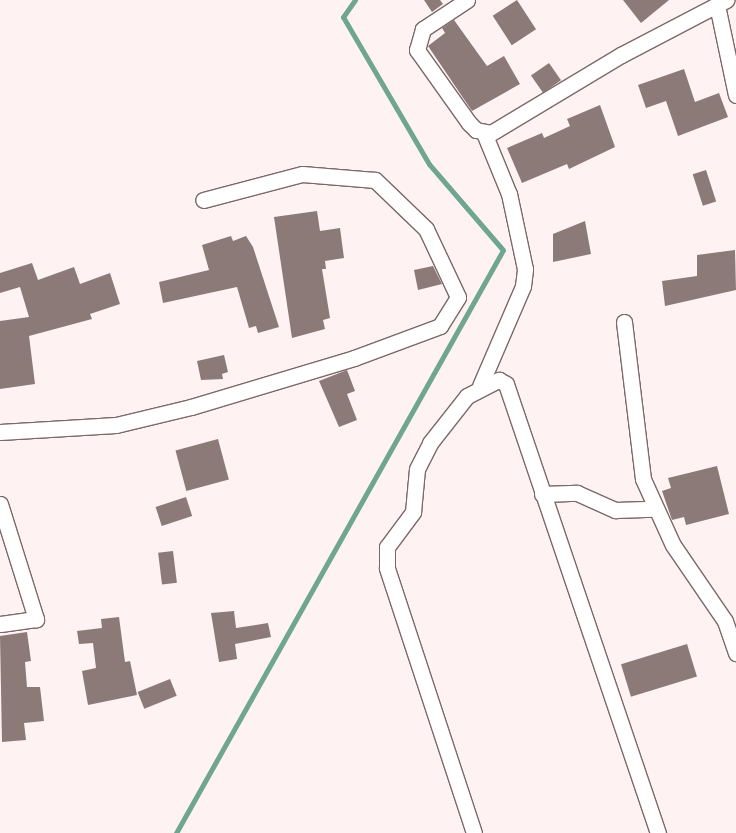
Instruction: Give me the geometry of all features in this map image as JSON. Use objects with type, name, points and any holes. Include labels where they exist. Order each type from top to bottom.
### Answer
[{"type":"street","points":[[467,0],[423,29],[417,50],[469,123],[484,133],[509,194],[525,269],[523,286],[480,386]]},
{"type":"street","points":[[484,133],[500,131],[621,55],[722,3],[736,95]]},
{"type":"street","points":[[0,432],[116,425],[200,405],[440,326],[458,297],[426,229],[375,180],[302,174],[203,200]]},
{"type":"street","points":[[624,322],[636,442],[653,509],[721,615],[736,653]]},
{"type":"street","points":[[474,833],[387,568],[387,547],[413,512],[417,469],[430,443],[455,408],[480,386],[499,380],[506,384],[658,833]]},
{"type":"street","points":[[542,494],[577,493],[615,510],[653,509]]},
{"type":"street","points":[[0,504],[36,619],[0,624]]},
{"type":"building","points":[[424,0],[440,0],[443,4],[432,12]]},
{"type":"building","points":[[517,0],[536,29],[512,45],[493,16]]},
{"type":"building","points":[[623,0],[669,0],[641,23]]},
{"type":"building","points":[[454,20],[487,66],[504,56],[520,84],[472,111],[428,46],[445,33],[442,28]]},
{"type":"building","points":[[549,63],[561,80],[543,93],[531,76]]},
{"type":"building","points":[[684,69],[695,102],[719,93],[728,117],[678,136],[666,101],[646,108],[638,85]]},
{"type":"building","points":[[600,105],[615,147],[569,169],[567,164],[522,183],[507,148],[542,133],[544,138],[570,126],[567,119]]},
{"type":"building","points":[[706,170],[716,201],[703,206],[693,174]]},
{"type":"building","points":[[317,211],[320,231],[340,228],[344,258],[325,261],[326,269],[322,269],[330,318],[323,320],[325,329],[292,338],[274,217]]},
{"type":"building","points":[[585,221],[591,254],[553,262],[553,234]]},
{"type":"building","points":[[231,236],[233,241],[246,236],[253,247],[279,327],[258,333],[256,326],[249,328],[237,287],[163,303],[159,282],[209,270],[202,245]]},
{"type":"building","points":[[735,250],[736,290],[665,306],[662,281],[697,276],[697,255]]},
{"type":"building","points":[[32,263],[38,280],[74,267],[80,284],[110,273],[120,304],[90,314],[92,319],[29,336],[35,384],[0,389],[0,321],[29,317],[20,287],[0,293],[0,273]]},
{"type":"building","points":[[433,266],[442,284],[418,290],[414,270]]},
{"type":"building","points":[[224,355],[228,372],[222,374],[223,379],[201,380],[197,361]]},
{"type":"building","points":[[347,370],[355,391],[347,394],[357,420],[339,427],[319,381]]},
{"type":"building","points":[[218,439],[229,480],[186,491],[175,450]]},
{"type":"building","points":[[717,466],[729,514],[686,525],[684,517],[672,520],[662,491],[671,488],[668,478]]},
{"type":"building","points":[[186,497],[192,516],[162,526],[156,507]]},
{"type":"building","points":[[173,551],[177,583],[162,585],[158,553]]},
{"type":"building","points":[[234,611],[236,628],[268,623],[271,637],[235,644],[237,659],[219,662],[211,613]]},
{"type":"building","points":[[119,617],[125,662],[130,661],[137,695],[88,705],[82,671],[96,668],[93,643],[79,644],[77,631],[102,628],[101,619]]},
{"type":"building","points":[[27,632],[31,661],[25,662],[27,687],[40,687],[44,721],[24,723],[26,740],[2,742],[0,636]]},
{"type":"building","points":[[687,644],[697,677],[631,697],[621,664]]},
{"type":"building","points":[[170,679],[177,696],[144,709],[138,692]]},
{"type":"waterway","points":[[176,833],[503,250],[429,164],[343,17],[355,0]]}]
